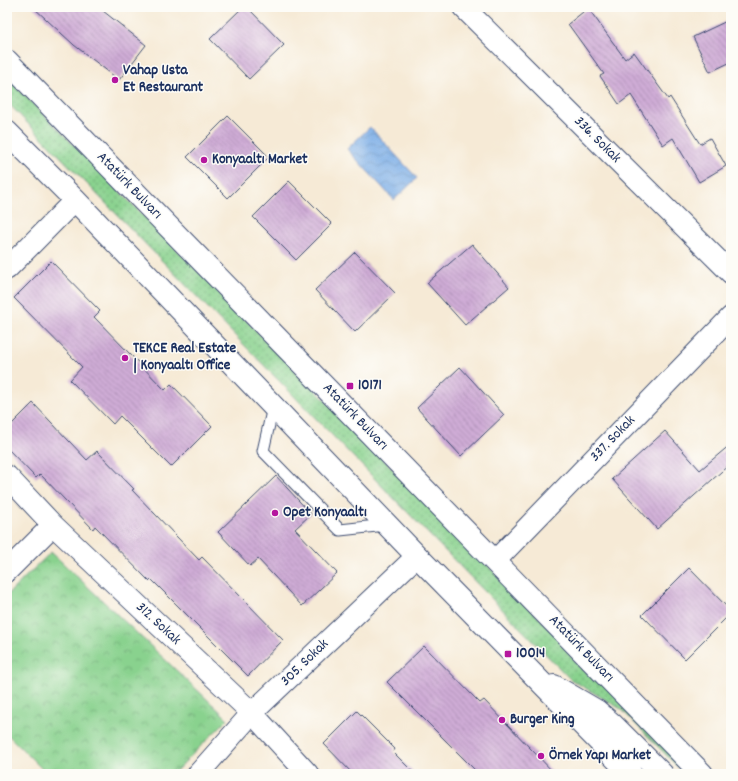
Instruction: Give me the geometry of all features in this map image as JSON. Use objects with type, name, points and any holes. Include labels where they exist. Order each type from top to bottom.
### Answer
[{"type":"main road","name":"Atatürk Bulvarı","points":[[7,61],[702,774]]},
{"type":"main road","points":[[7,132],[75,200],[417,556],[631,774]]},
{"type":"main road","points":[[532,673],[597,711],[662,774]]},
{"type":"street","name":"336. Sokak","points":[[463,7],[731,273]]},
{"type":"street","points":[[7,269],[75,200]]},
{"type":"street","name":"337. Sokak","points":[[495,561],[731,317]]},
{"type":"street","name":"312. Sokak","points":[[7,476],[53,525],[252,714],[308,774]]},
{"type":"street","points":[[7,571],[53,525]]},
{"type":"street","name":"305. Sokak","points":[[198,774],[252,714],[417,556]]},
{"type":"lane","points":[[273,407],[263,451],[340,530],[386,524]]},
{"type":"green space","points":[[7,77],[693,774],[685,774],[621,709],[570,679],[7,102]]},
{"type":"green space","points":[[51,552],[228,719],[173,774],[47,774],[7,734],[7,595]]},
{"type":"water","points":[[370,127],[417,178],[394,200],[347,149]]},
{"type":"building","points":[[33,7],[98,7],[146,45],[119,80],[74,45]]},
{"type":"building","points":[[243,7],[247,7],[284,45],[249,79],[210,39]]},
{"type":"building","points":[[588,8],[625,59],[634,52],[668,99],[670,97],[700,144],[710,138],[726,166],[699,182],[673,138],[663,145],[631,95],[619,104],[600,76],[604,74],[568,24]]},
{"type":"building","points":[[731,19],[731,62],[710,72],[693,37]]},
{"type":"building","points":[[228,116],[269,157],[228,198],[187,157]]},
{"type":"building","points":[[289,181],[332,224],[296,260],[253,217]]},
{"type":"building","points":[[472,244],[509,287],[465,325],[427,283]]},
{"type":"building","points":[[355,252],[395,293],[355,332],[315,290]]},
{"type":"building","points":[[51,261],[100,311],[94,317],[165,390],[171,384],[212,426],[171,467],[120,416],[113,424],[70,380],[82,367],[14,298]]},
{"type":"building","points":[[460,367],[504,415],[461,456],[417,408]]},
{"type":"building","points":[[33,403],[87,460],[97,451],[199,560],[202,557],[283,640],[248,676],[151,579],[149,581],[95,526],[93,529],[40,474],[36,478],[7,448],[7,429]]},
{"type":"building","points":[[665,431],[700,470],[731,444],[731,463],[657,529],[612,479]]},
{"type":"building","points":[[276,476],[311,514],[295,529],[337,573],[302,606],[258,559],[250,566],[218,532]]},
{"type":"building","points":[[689,568],[731,611],[731,613],[685,659],[642,615]]},
{"type":"building","points":[[424,646],[480,703],[484,700],[555,774],[479,774],[387,682]]},
{"type":"building","points":[[357,711],[395,749],[393,752],[415,774],[353,774],[324,744]]},
{"type":"place","name":"Vahap Usta Et Restaurant","points":[[115,80]]},
{"type":"place","name":"Konyaaltı Market","points":[[204,160]]},
{"type":"place","name":"TEKCE Real Estate | Konyaaltı Office","points":[[125,358]]},
{"type":"place","name":"10171","points":[[350,386]]},
{"type":"place","name":"Opet Konyaaltı","points":[[275,513]]},
{"type":"place","name":"10014","points":[[508,654]]},
{"type":"place","name":"Burger King","points":[[502,720]]},
{"type":"place","name":"Örnek Yapı Market","points":[[541,756]]}]
